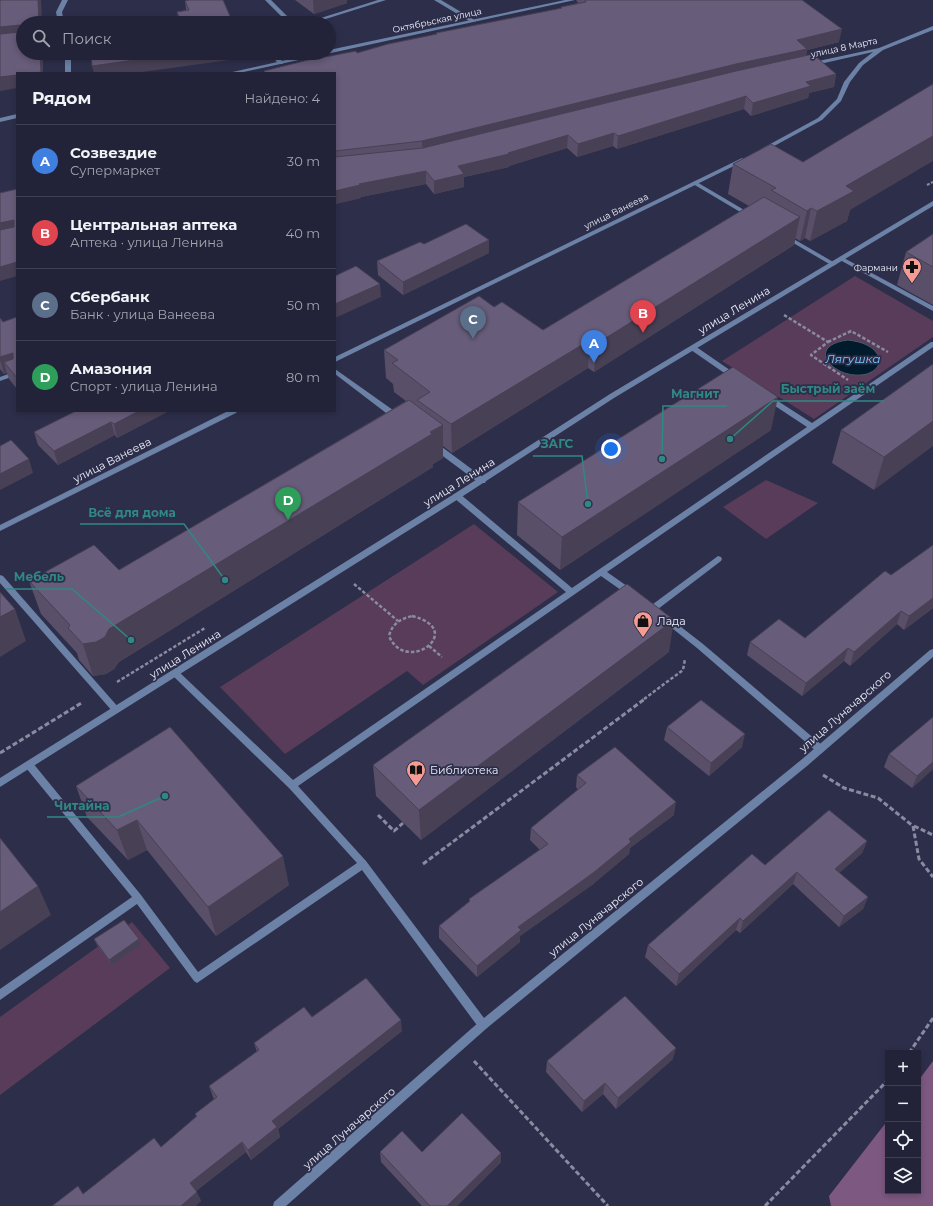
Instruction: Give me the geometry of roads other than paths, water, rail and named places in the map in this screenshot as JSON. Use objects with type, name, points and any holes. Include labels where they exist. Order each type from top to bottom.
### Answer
[{"type":"street","points":[[60,16],[59,12],[65,0]]},
{"type":"street","points":[[268,0],[283,16]]},
{"type":"street","points":[[331,16],[383,0]]},
{"type":"street","points":[[437,0],[473,21]]},
{"type":"street","name":"Октябрьская улица","points":[[336,50],[571,0]]},
{"type":"street","name":"улица 8 Марта","points":[[804,65],[881,49],[933,28]]},
{"type":"street","points":[[756,153],[796,134],[820,119],[839,100],[847,82],[861,64],[881,49]]},
{"type":"street","points":[[68,60],[68,72]]},
{"type":"street","points":[[248,71],[294,60]]},
{"type":"street","points":[[0,120],[16,116]]},
{"type":"street","name":"улица Ванеева","points":[[336,360],[749,157]]},
{"type":"street","points":[[695,183],[755,219]]},
{"type":"street","name":"улица Ленина","points":[[0,783],[482,481],[612,396],[933,203]]},
{"type":"street","points":[[782,234],[833,264]]},
{"type":"street","points":[[842,258],[933,309]]},
{"type":"street","points":[[292,785],[811,426],[933,344]]},
{"type":"street","points":[[693,348],[740,380]]},
{"type":"street","points":[[336,372],[404,422]]},
{"type":"street","points":[[0,379],[16,373]]},
{"type":"street","points":[[760,393],[811,426]]},
{"type":"street","name":"улица Ванеева","points":[[0,528],[232,412]]},
{"type":"street","points":[[429,441],[482,481]]},
{"type":"street","points":[[457,496],[572,592]]},
{"type":"street","points":[[646,604],[718,559]]},
{"type":"street","points":[[601,572],[690,637],[820,749]]},
{"type":"street","points":[[0,578],[116,710]]},
{"type":"street","name":"улица Луначарского","points":[[278,1206],[484,1025],[804,763],[933,652]]},
{"type":"street","points":[[175,673],[292,785],[363,864],[484,1025]]},
{"type":"street","points":[[29,766],[138,898],[197,978],[363,864]]},
{"type":"street","points":[[0,995],[138,898]]},
{"type":"water","name":"Лягушка","points":[[848,340],[863,343],[871,347],[877,354],[880,359],[879,364],[872,372],[855,375],[844,373],[835,368],[829,362],[826,356],[827,349],[834,344]]},
{"type":"place","name":"Фармани","points":[[912,284]]},
{"type":"place","name":"Центральная аптека","points":[[643,333]]},
{"type":"place","name":"Сбербанк","points":[[473,339]]},
{"type":"place","name":"Созвездие","points":[[594,363]]},
{"type":"place","name":"Быстрый заём","points":[[730,439]]},
{"type":"place","name":"Магнит","points":[[662,459]]},
{"type":"place","name":"ЗАГС","points":[[588,504]]},
{"type":"place","name":"Амазония","points":[[288,520]]},
{"type":"place","name":"Всё для дома","points":[[225,580]]},
{"type":"place","name":"Лада","points":[[643,638]]},
{"type":"place","name":"Мебель","points":[[131,640]]},
{"type":"place","name":"Библиотека","points":[[416,787]]},
{"type":"place","name":"Читайна","points":[[165,796]]}]
